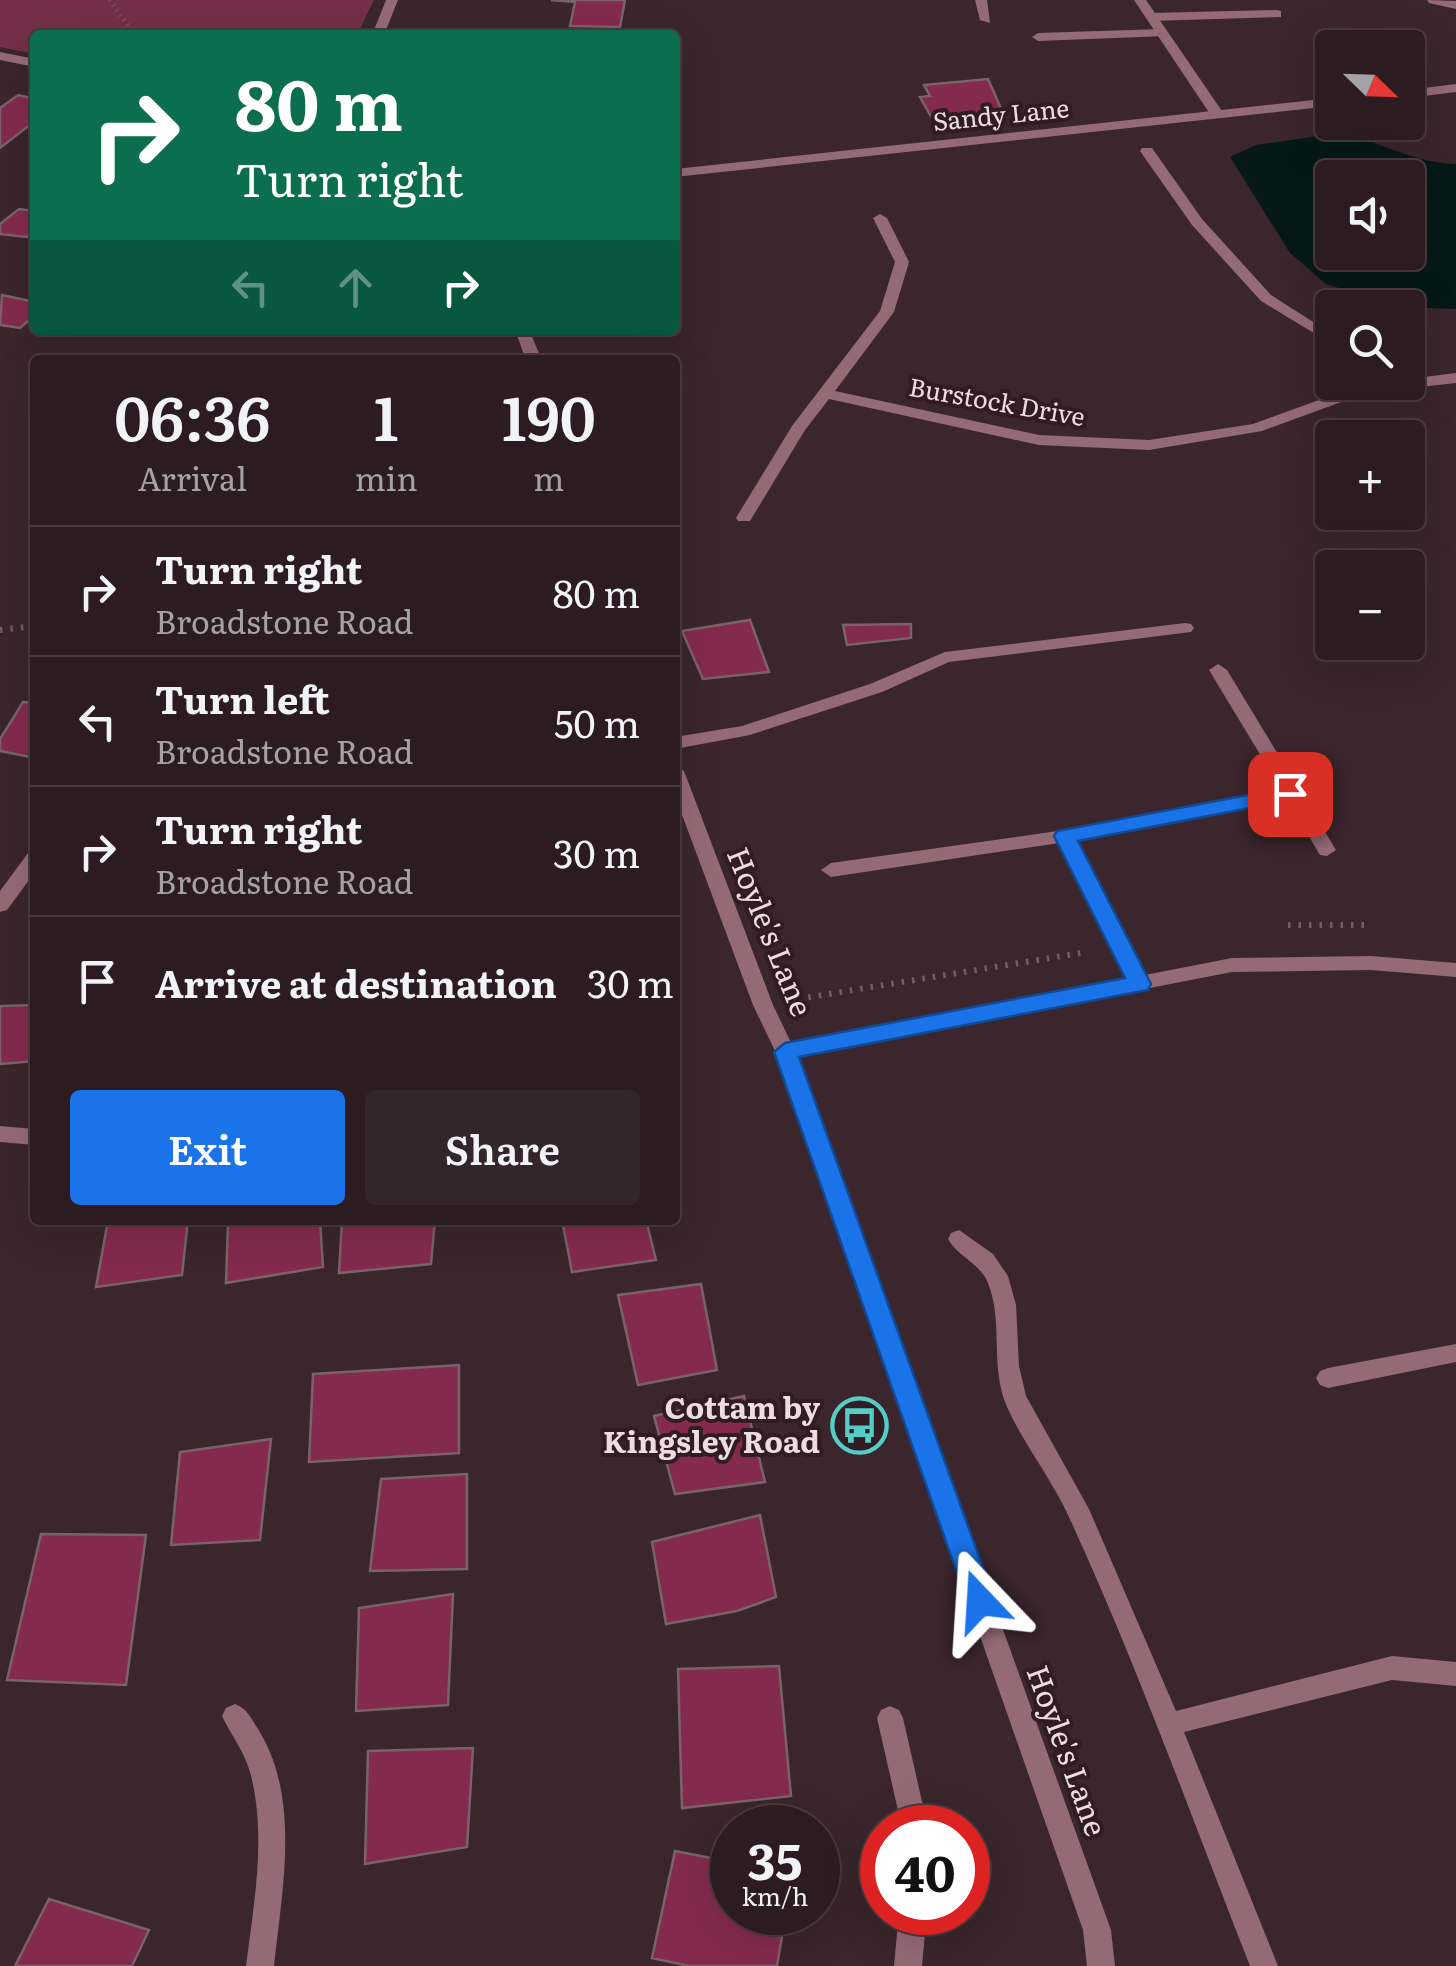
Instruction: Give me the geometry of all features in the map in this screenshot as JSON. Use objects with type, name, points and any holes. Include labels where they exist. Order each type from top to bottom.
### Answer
[{"type":"street","points":[[380,30],[392,0]]},
{"type":"street","points":[[981,0],[986,20]]},
{"type":"street","points":[[1140,0],[1217,114]]},
{"type":"street","points":[[1434,0],[1456,5]]},
{"type":"street","points":[[1151,17],[1277,14]]},
{"type":"street","points":[[1038,37],[1162,33]]},
{"type":"street","points":[[0,56],[30,62]]},
{"type":"street","points":[[1425,92],[1456,88]]},
{"type":"street","name":"Sandy Lane","points":[[680,172],[1315,104]]},
{"type":"street","points":[[1146,151],[1197,222],[1266,298],[1315,329]]},
{"type":"street","points":[[744,518],[824,393],[887,312],[902,262],[880,218]]},
{"type":"street","name":"Burstock Drive","points":[[1425,380],[1456,378]]},
{"type":"street","name":"Burstock Drive","points":[[824,393],[1038,440],[1148,445],[1256,428],[1329,400]]},
{"type":"street","points":[[680,742],[763,725],[876,688],[945,657],[1184,628]]},
{"type":"street","points":[[1218,670],[1326,850]]},
{"type":"street","name":"Hoyle's Lane","points":[[680,783],[763,1005],[785,1052],[1098,1930],[1101,1966]]},
{"type":"street","points":[[831,870],[1064,836],[1290,794]]},
{"type":"street","points":[[1064,836],[1140,984]]},
{"type":"street","points":[[0,905],[30,865]]},
{"type":"street","points":[[785,1052],[1232,964],[1372,962],[1456,970]]},
{"type":"street","points":[[0,1134],[30,1137]]},
{"type":"street","points":[[959,1239],[997,1275],[1004,1300],[1003,1334],[1012,1391],[1037,1444],[1066,1488],[1170,1724],[1264,1966]]},
{"type":"street","points":[[1328,1378],[1456,1353]]},
{"type":"street","points":[[1170,1724],[1392,1668],[1456,1674]]},
{"type":"street","points":[[235,1716],[248,1730],[266,1779],[270,1860],[260,1966]]},
{"type":"street","points":[[890,1718],[910,1805]]},
{"type":"street","points":[[908,1966],[910,1935]]},
{"type":"path","points":[[110,0],[131,30]]},
{"type":"path","points":[[0,630],[30,627]]},
{"type":"shaded area","points":[[0,0],[374,0],[359,30],[30,30],[30,53],[0,47]]},
{"type":"shaded area","points":[[1315,136],[1315,140],[1364,140],[1422,159],[1456,164],[1456,309],[1425,308],[1425,290],[1345,290],[1326,284],[1290,253],[1230,157],[1256,145]]},
{"type":"building","points":[[551,0],[625,0],[620,27],[570,26],[575,2]]},
{"type":"building","points":[[988,79],[1003,113],[933,120],[920,97],[930,96],[924,85]]},
{"type":"building","points":[[18,95],[30,98],[30,125],[0,148],[0,108]]},
{"type":"building","points":[[19,209],[30,210],[27,237],[0,234],[0,224]]},
{"type":"building","points":[[2,295],[30,301],[30,319],[20,328],[0,325]]},
{"type":"building","points":[[750,620],[769,672],[703,679],[682,631]]},
{"type":"building","points":[[911,624],[911,638],[847,645],[843,625]]},
{"type":"building","points":[[23,702],[30,703],[30,757],[0,751],[0,739]]},
{"type":"building","points":[[30,1005],[30,1061],[0,1064],[0,1006]]},
{"type":"building","points":[[107,1225],[187,1225],[182,1275],[96,1287]]},
{"type":"building","points":[[228,1225],[320,1225],[323,1267],[226,1283]]},
{"type":"building","points":[[342,1225],[435,1225],[431,1264],[339,1273]]},
{"type":"building","points":[[563,1225],[647,1225],[656,1260],[572,1272]]},
{"type":"building","points":[[701,1284],[717,1370],[638,1385],[618,1295]]},
{"type":"building","points":[[459,1365],[459,1453],[309,1462],[313,1374]]},
{"type":"building","points":[[744,1396],[765,1482],[675,1494],[654,1416]]},
{"type":"building","points":[[271,1439],[260,1540],[171,1545],[180,1452]]},
{"type":"building","points":[[467,1474],[467,1569],[370,1571],[381,1479]]},
{"type":"building","points":[[760,1515],[776,1597],[737,1611],[666,1624],[652,1542]]},
{"type":"building","points":[[41,1534],[146,1535],[126,1685],[7,1680]]},
{"type":"building","points":[[453,1594],[448,1705],[356,1711],[359,1608]]},
{"type":"building","points":[[779,1666],[791,1796],[682,1808],[678,1669]]},
{"type":"building","points":[[473,1748],[467,1847],[365,1864],[368,1751]]},
{"type":"building","points":[[675,1851],[710,1858],[710,1935],[782,1935],[777,1966],[689,1966],[652,1958]]},
{"type":"building","points":[[49,1899],[149,1930],[132,1966],[15,1966]]},
{"type":"place","name":"Cottam by Kingsley Road","points":[[859,1426]]},
{"type":"route","points":[[980,1601],[785,1052],[1140,984],[1064,836],[1290,794]]}]
